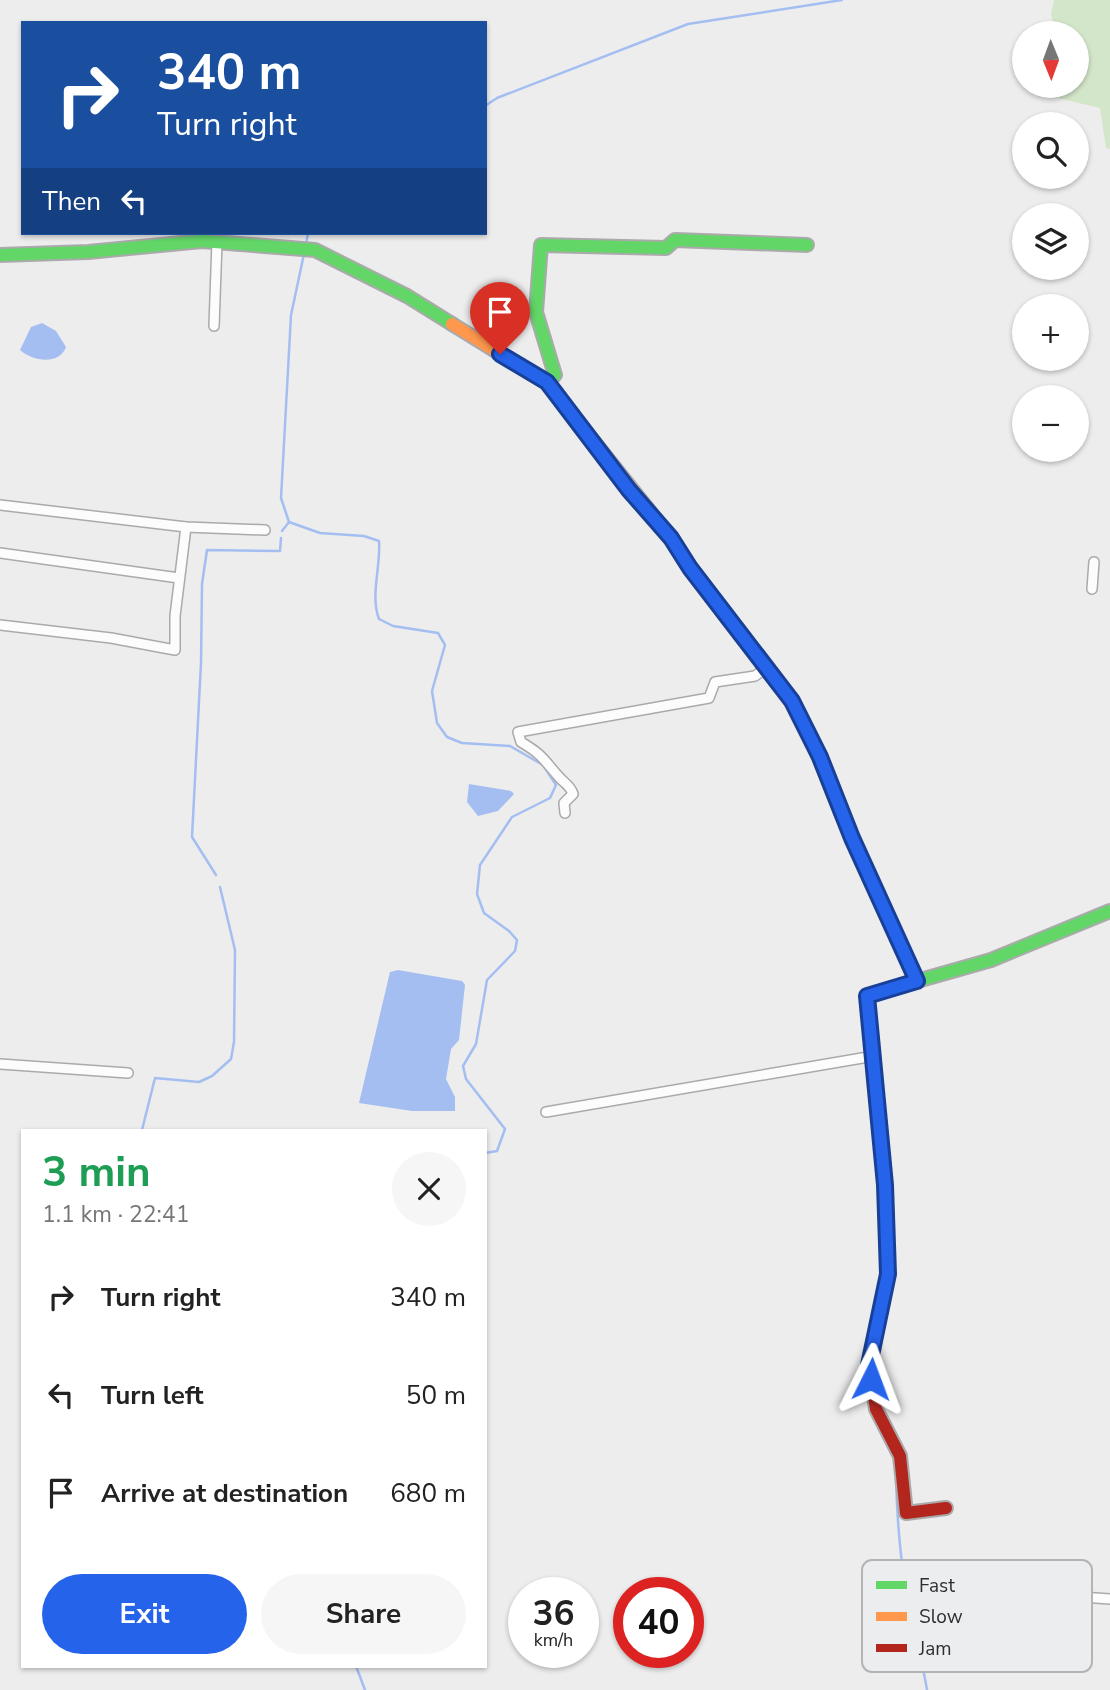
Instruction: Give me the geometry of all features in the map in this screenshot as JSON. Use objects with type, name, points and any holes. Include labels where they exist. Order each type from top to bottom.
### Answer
[{"type":"street","points":[[547,382],[555,374],[536,312],[541,245],[666,248],[675,240],[807,245]]},
{"type":"street","points":[[214,326],[217,242]]},
{"type":"street","points":[[0,255],[217,242],[315,250],[407,296],[547,382],[629,490],[671,538],[690,568],[792,701],[820,757],[852,838],[917,981]]},
{"type":"street","points":[[0,505],[186,527],[265,530]]},
{"type":"street","points":[[0,625],[111,638],[175,650],[179,578],[186,527]]},
{"type":"street","points":[[0,553],[179,578]]},
{"type":"street","points":[[1092,589],[1094,562]]},
{"type":"street","points":[[565,813],[564,803],[573,794],[570,785],[559,777],[541,754],[521,742],[518,732],[709,698],[715,682],[755,676],[766,668]]},
{"type":"street","points":[[946,1508],[906,1513],[900,1456],[876,1409],[869,1365],[888,1274],[886,1212],[867,996],[937,977],[1110,911]]},
{"type":"street","points":[[546,1112],[874,1056]]},
{"type":"street","points":[[0,1064],[128,1073]]},
{"type":"street","points":[[1092,1598],[1110,1599]]},
{"type":"green space","points":[[1054,0],[1110,0],[1110,149],[1106,148],[1100,108],[1058,98],[1089,98],[1089,21],[1053,21],[1051,14]]},
{"type":"water","points":[[42,323],[56,331],[66,347],[58,357],[38,359],[20,350],[31,327]]},
{"type":"water","points":[[469,784],[511,791],[514,794],[498,811],[478,816],[467,802]]},
{"type":"water","points":[[398,970],[462,981],[465,985],[459,1040],[451,1049],[446,1079],[455,1097],[455,1111],[412,1111],[359,1103],[390,972]]},
{"type":"waterway","points":[[487,105],[497,98],[688,24],[842,0]]},
{"type":"waterway","points":[[306,244],[308,235]]},
{"type":"waterway","points":[[304,254],[291,315],[281,498],[289,522],[320,533],[364,536],[379,541],[375,601],[379,619],[393,626],[438,633],[445,645],[432,691],[437,723],[447,737],[462,743],[510,746],[543,765],[556,785],[550,798],[512,817],[480,865],[477,894],[484,913],[517,940],[515,951],[487,980],[476,1044],[463,1066],[466,1079],[505,1129],[497,1151],[487,1153]]},
{"type":"waterway","points":[[282,531],[289,522]]},
{"type":"waterway","points":[[216,875],[192,837],[201,663],[202,584],[207,550],[280,551],[281,538]]},
{"type":"waterway","points":[[142,1129],[155,1078],[199,1082],[212,1076],[231,1059],[234,1042],[235,950],[220,887]]},
{"type":"waterway","points":[[896,1479],[902,1560]]},
{"type":"waterway","points":[[357,1668],[365,1690]]},
{"type":"waterway","points":[[923,1672],[927,1690]]},
{"type":"traffic: fast","points":[[546,382],[555,375],[536,312],[541,245],[666,248],[675,240],[807,245]]},
{"type":"traffic: fast","points":[[0,255],[88,252],[202,241],[315,250],[407,296],[452,324]]},
{"type":"traffic: fast","points":[[812,740],[842,815],[917,981],[991,960],[1110,911]]},
{"type":"traffic: slow","points":[[452,324],[546,382],[671,538],[690,568],[792,701],[812,740]]},
{"type":"traffic: slow","points":[[874,1342],[888,1274],[885,1185],[867,997],[917,981]]},
{"type":"traffic: jam","points":[[874,1342],[869,1365],[876,1409],[900,1456],[906,1513],[946,1508]]},
{"type":"route","points":[[500,354],[547,382],[629,490],[671,538],[690,568],[792,701],[820,757],[842,815],[917,981],[867,996],[885,1185],[888,1274],[869,1365],[871,1379]]}]
